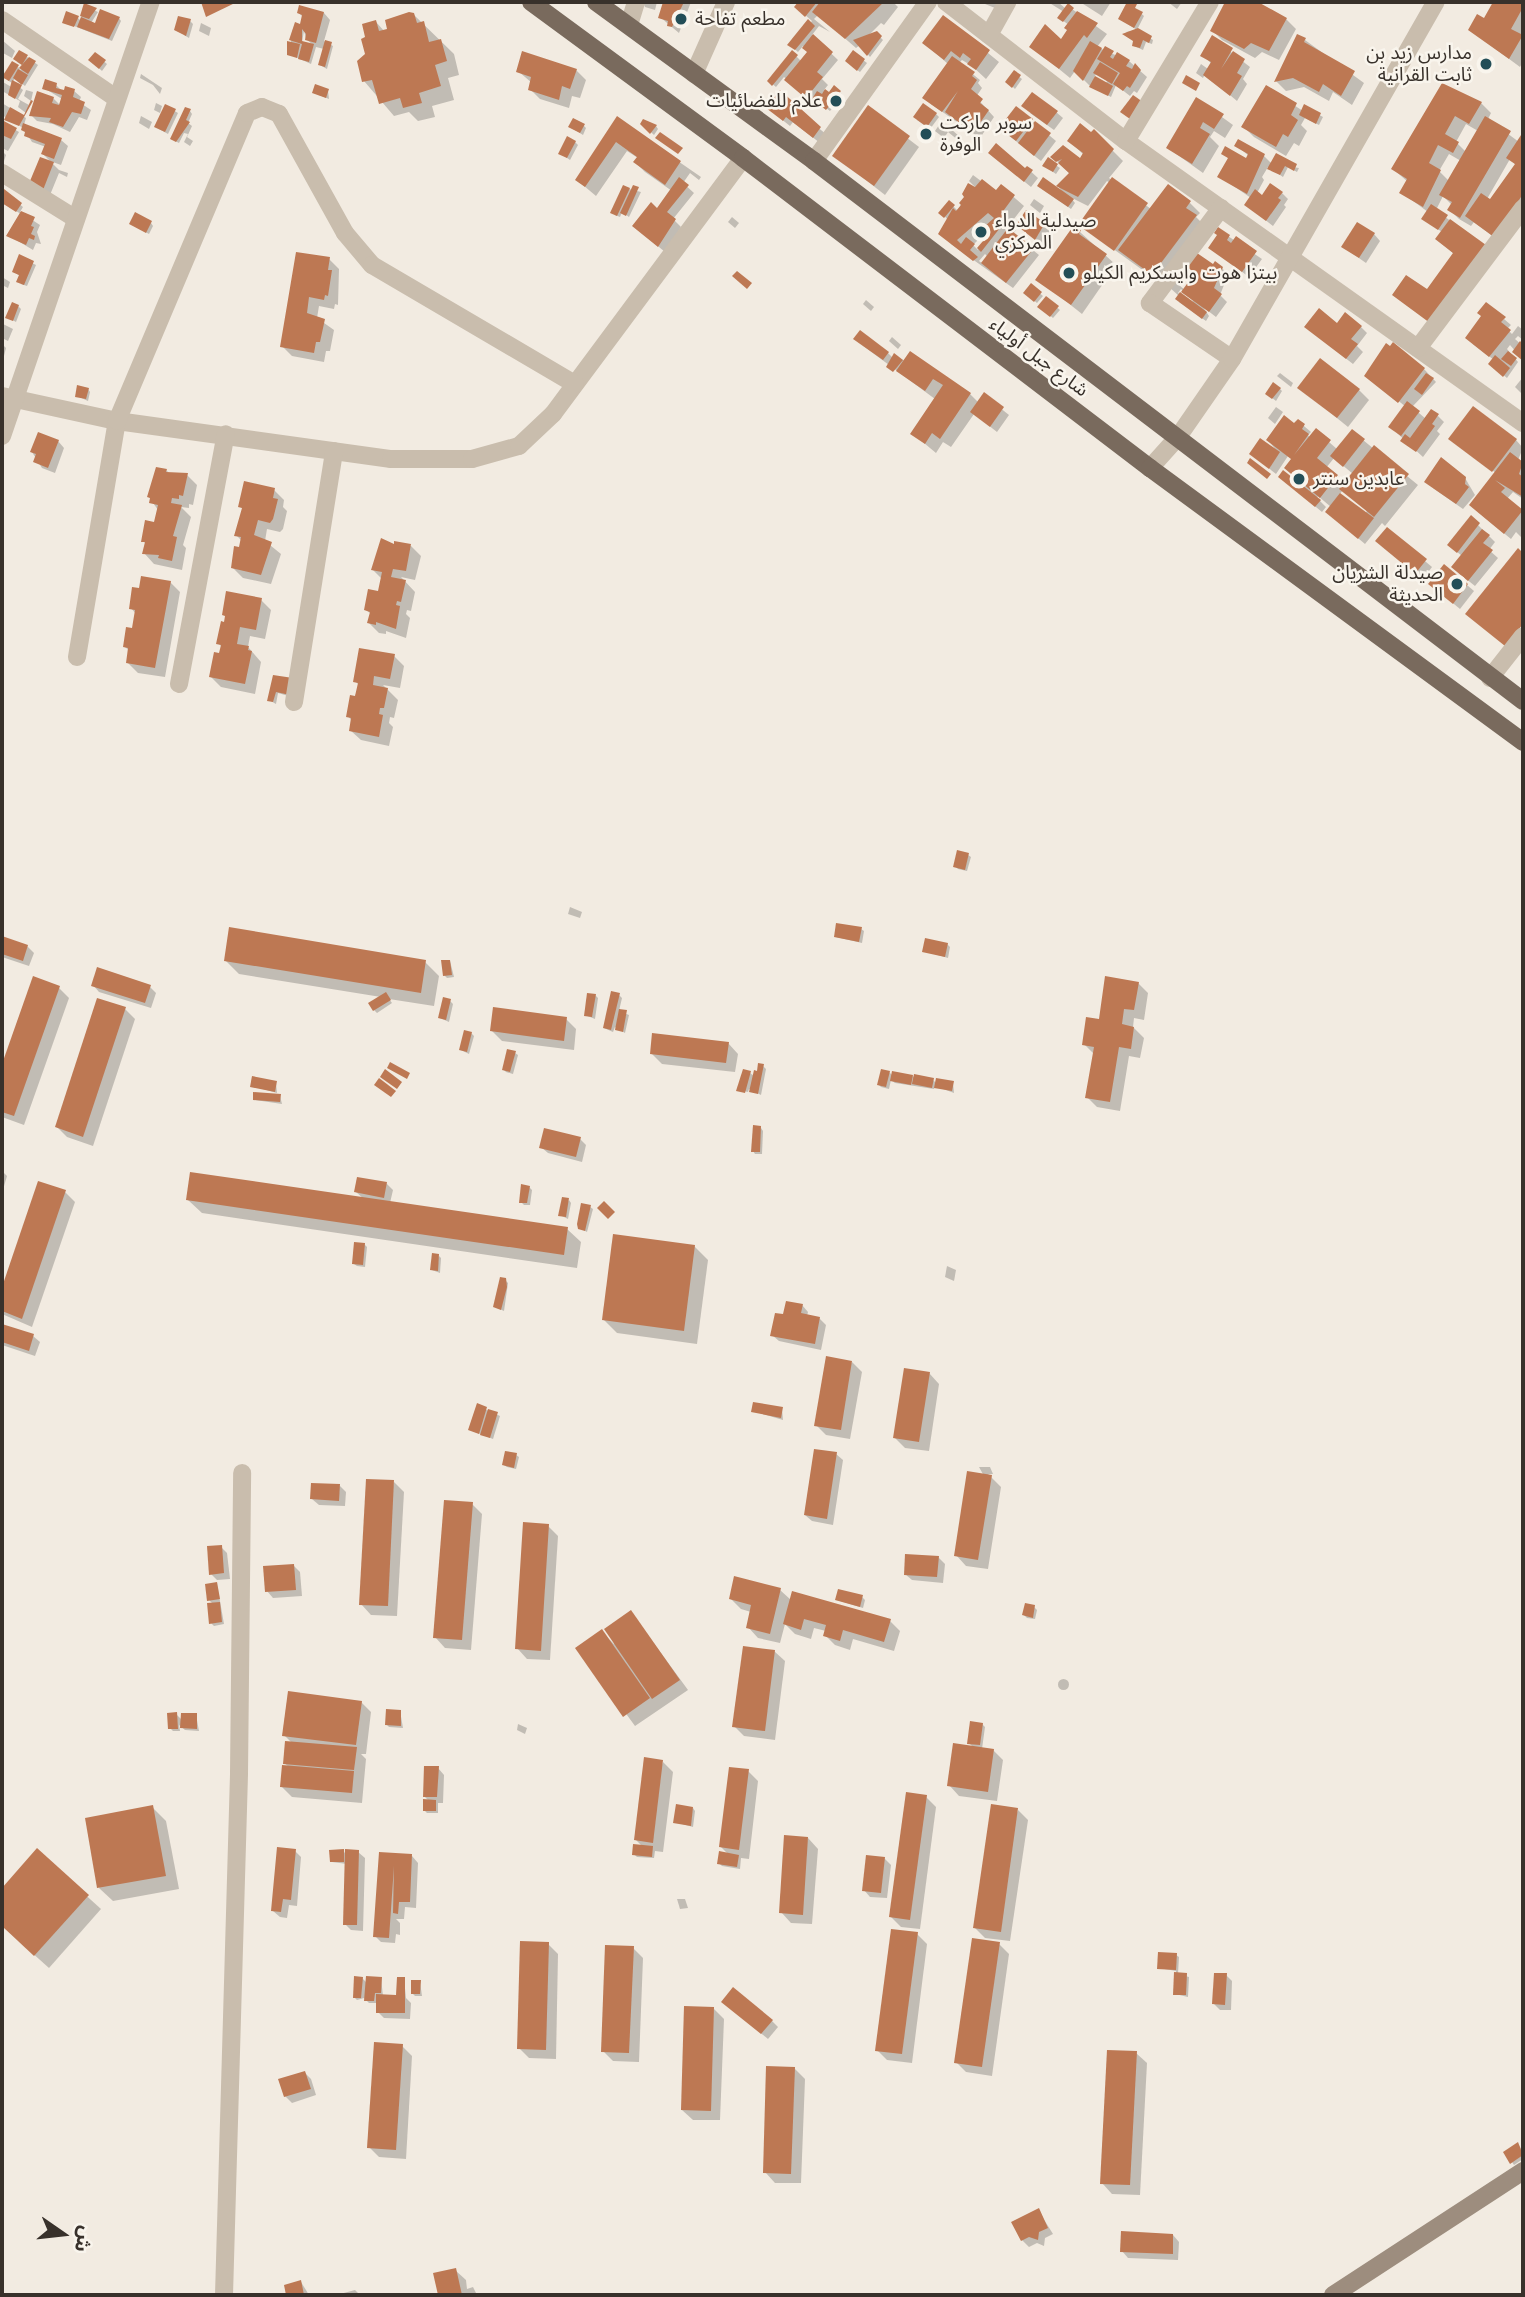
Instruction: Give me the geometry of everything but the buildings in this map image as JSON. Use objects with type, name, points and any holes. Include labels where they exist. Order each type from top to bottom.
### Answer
[{"type":"main road","name":"شارع جبل أولياء","points":[[531,2],[743,158],[1150,468],[1523,742]]},
{"type":"main road","name":"شارع جبل أولياء","points":[[596,2],[814,161],[1523,701]]},
{"type":"street","points":[[2,436],[8,398],[76,219],[151,2]]},
{"type":"street","points":[[629,25],[636,2]]},
{"type":"street","points":[[694,74],[726,2]]},
{"type":"street","points":[[814,161],[928,2]]},
{"type":"street","points":[[946,2],[1126,141],[1523,423]]},
{"type":"street","points":[[989,35],[1007,2]]},
{"type":"street","points":[[1126,141],[1209,2]]},
{"type":"street","points":[[1150,468],[1178,437],[1231,359],[1290,260],[1433,3]]},
{"type":"street","points":[[2,20],[116,98]]},
{"type":"street","points":[[77,657],[117,421],[247,113],[262,107],[279,114],[345,233],[372,265],[575,384]]},
{"type":"street","points":[[8,398],[117,421],[391,459],[472,459],[519,446],[553,414],[743,158]]},
{"type":"street","points":[[2,173],[76,219]]},
{"type":"street","points":[[1221,208],[1150,303],[1231,359]]},
{"type":"street","points":[[1419,348],[1523,208]]},
{"type":"street","points":[[179,684],[226,434]]},
{"type":"street","points":[[294,702],[334,451]]},
{"type":"street","points":[[1490,678],[1523,636]]},
{"type":"street","points":[[225,2295],[239,1773],[243,1473]]},
{"type":"street","points":[[1333,2295],[1523,2171]]},
{"type":"place","name":"مطعم تفاحة","points":[[681,19]]},
{"type":"place","name":"مدارس زيد بن ثابت القرانية","points":[[1486,64]]},
{"type":"place","name":"علام للفضائيات","points":[[836,101]]},
{"type":"place","name":"سوبر ماركت الوفرة","points":[[926,134]]},
{"type":"place","name":"صيدلية الدواء المركزي","points":[[981,232]]},
{"type":"place","name":"بيتزا هوت وايسكريم الكيلو","points":[[1069,273]]},
{"type":"place","name":"عابدين سنتر","points":[[1299,479]]},
{"type":"place","name":"صيدلة الشريان الحديثة","points":[[1457,584]]}]
